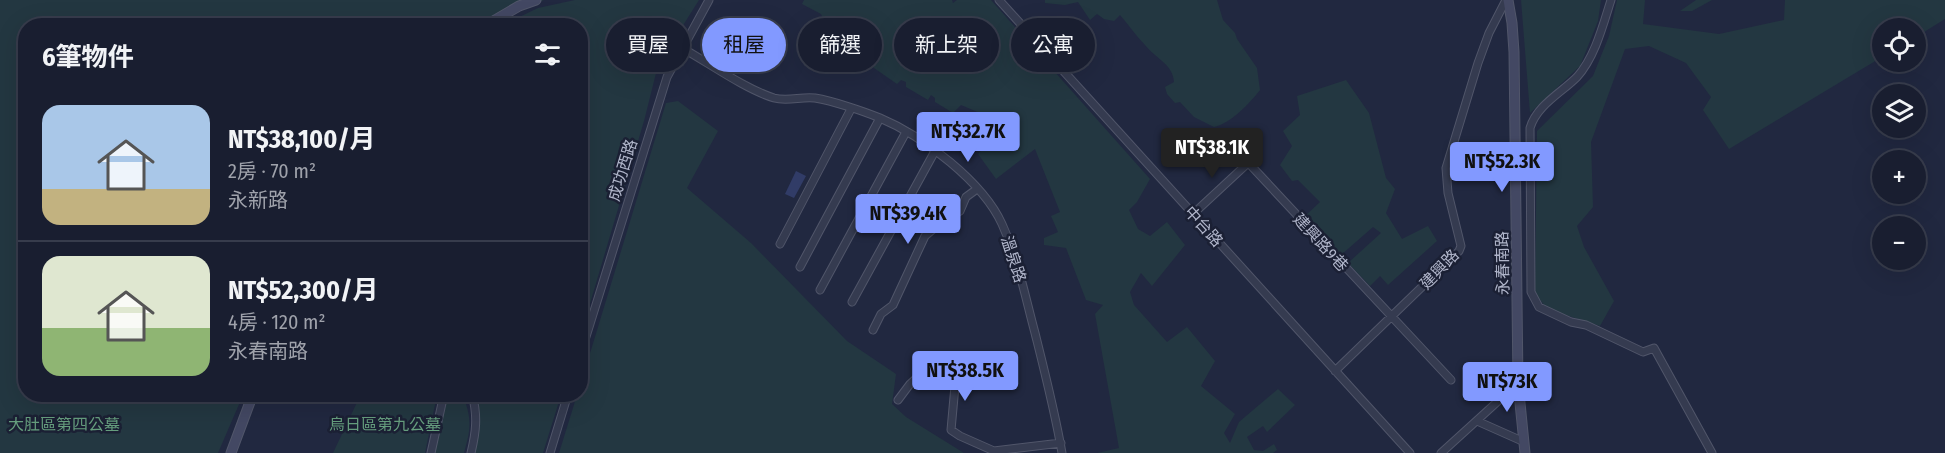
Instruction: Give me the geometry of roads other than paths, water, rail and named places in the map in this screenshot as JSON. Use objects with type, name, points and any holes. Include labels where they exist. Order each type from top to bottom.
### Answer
[{"type":"street","points":[[499,18],[519,6],[536,0]]},
{"type":"street","name":"成功西路","points":[[690,34],[709,0]]},
{"type":"street","name":"中台路","points":[[999,0],[1410,453]]},
{"type":"street","name":"建興路","points":[[1335,371],[1459,251],[1461,246],[1448,193],[1446,168],[1478,63],[1489,33],[1507,0]]},
{"type":"street","name":"永春南路","points":[[1507,0],[1512,23],[1514,52],[1518,383],[1525,453]]},
{"type":"street","points":[[1611,0],[1591,54],[1578,75],[1539,111],[1530,128],[1531,292],[1539,307],[1571,322],[1586,325],[1643,352],[1653,348],[1712,453]]},
{"type":"street","name":"溫泉路","points":[[690,53],[760,92],[776,98],[813,97],[880,118],[935,151],[977,189],[1002,223],[1017,261],[1051,397],[1062,453]]},
{"type":"street","name":"成功西路","points":[[588,330],[670,72]]},
{"type":"street","points":[[780,244],[851,109]]},
{"type":"street","points":[[800,267],[880,118]]},
{"type":"street","points":[[820,290],[906,132]]},
{"type":"street","name":"建興路9巷","points":[[1227,140],[1451,380]]},
{"type":"street","points":[[852,302],[935,151]]},
{"type":"street","points":[[1193,214],[1248,163]]},
{"type":"street","points":[[873,330],[881,314],[893,305],[925,236],[960,211],[966,196],[977,189]]},
{"type":"street","points":[[898,400],[922,373],[946,374],[955,386],[951,430],[960,436],[994,451],[1061,443]]},
{"type":"street","points":[[1441,453],[1518,383]]},
{"type":"street","points":[[231,453],[250,402]]},
{"type":"street","points":[[430,453],[442,402]]},
{"type":"street","points":[[471,453],[476,435],[477,413],[474,402]]},
{"type":"street","points":[[550,453],[566,402]]},
{"type":"street","points":[[1477,421],[1522,441]]},
{"type":"water","points":[[796,171],[806,176],[794,198],[785,194]]},
{"type":"park label","name":"大肚區第四公墓","points":[[64,424]]},
{"type":"park label","name":"烏日區第九公墓","points":[[385,424]]}]
